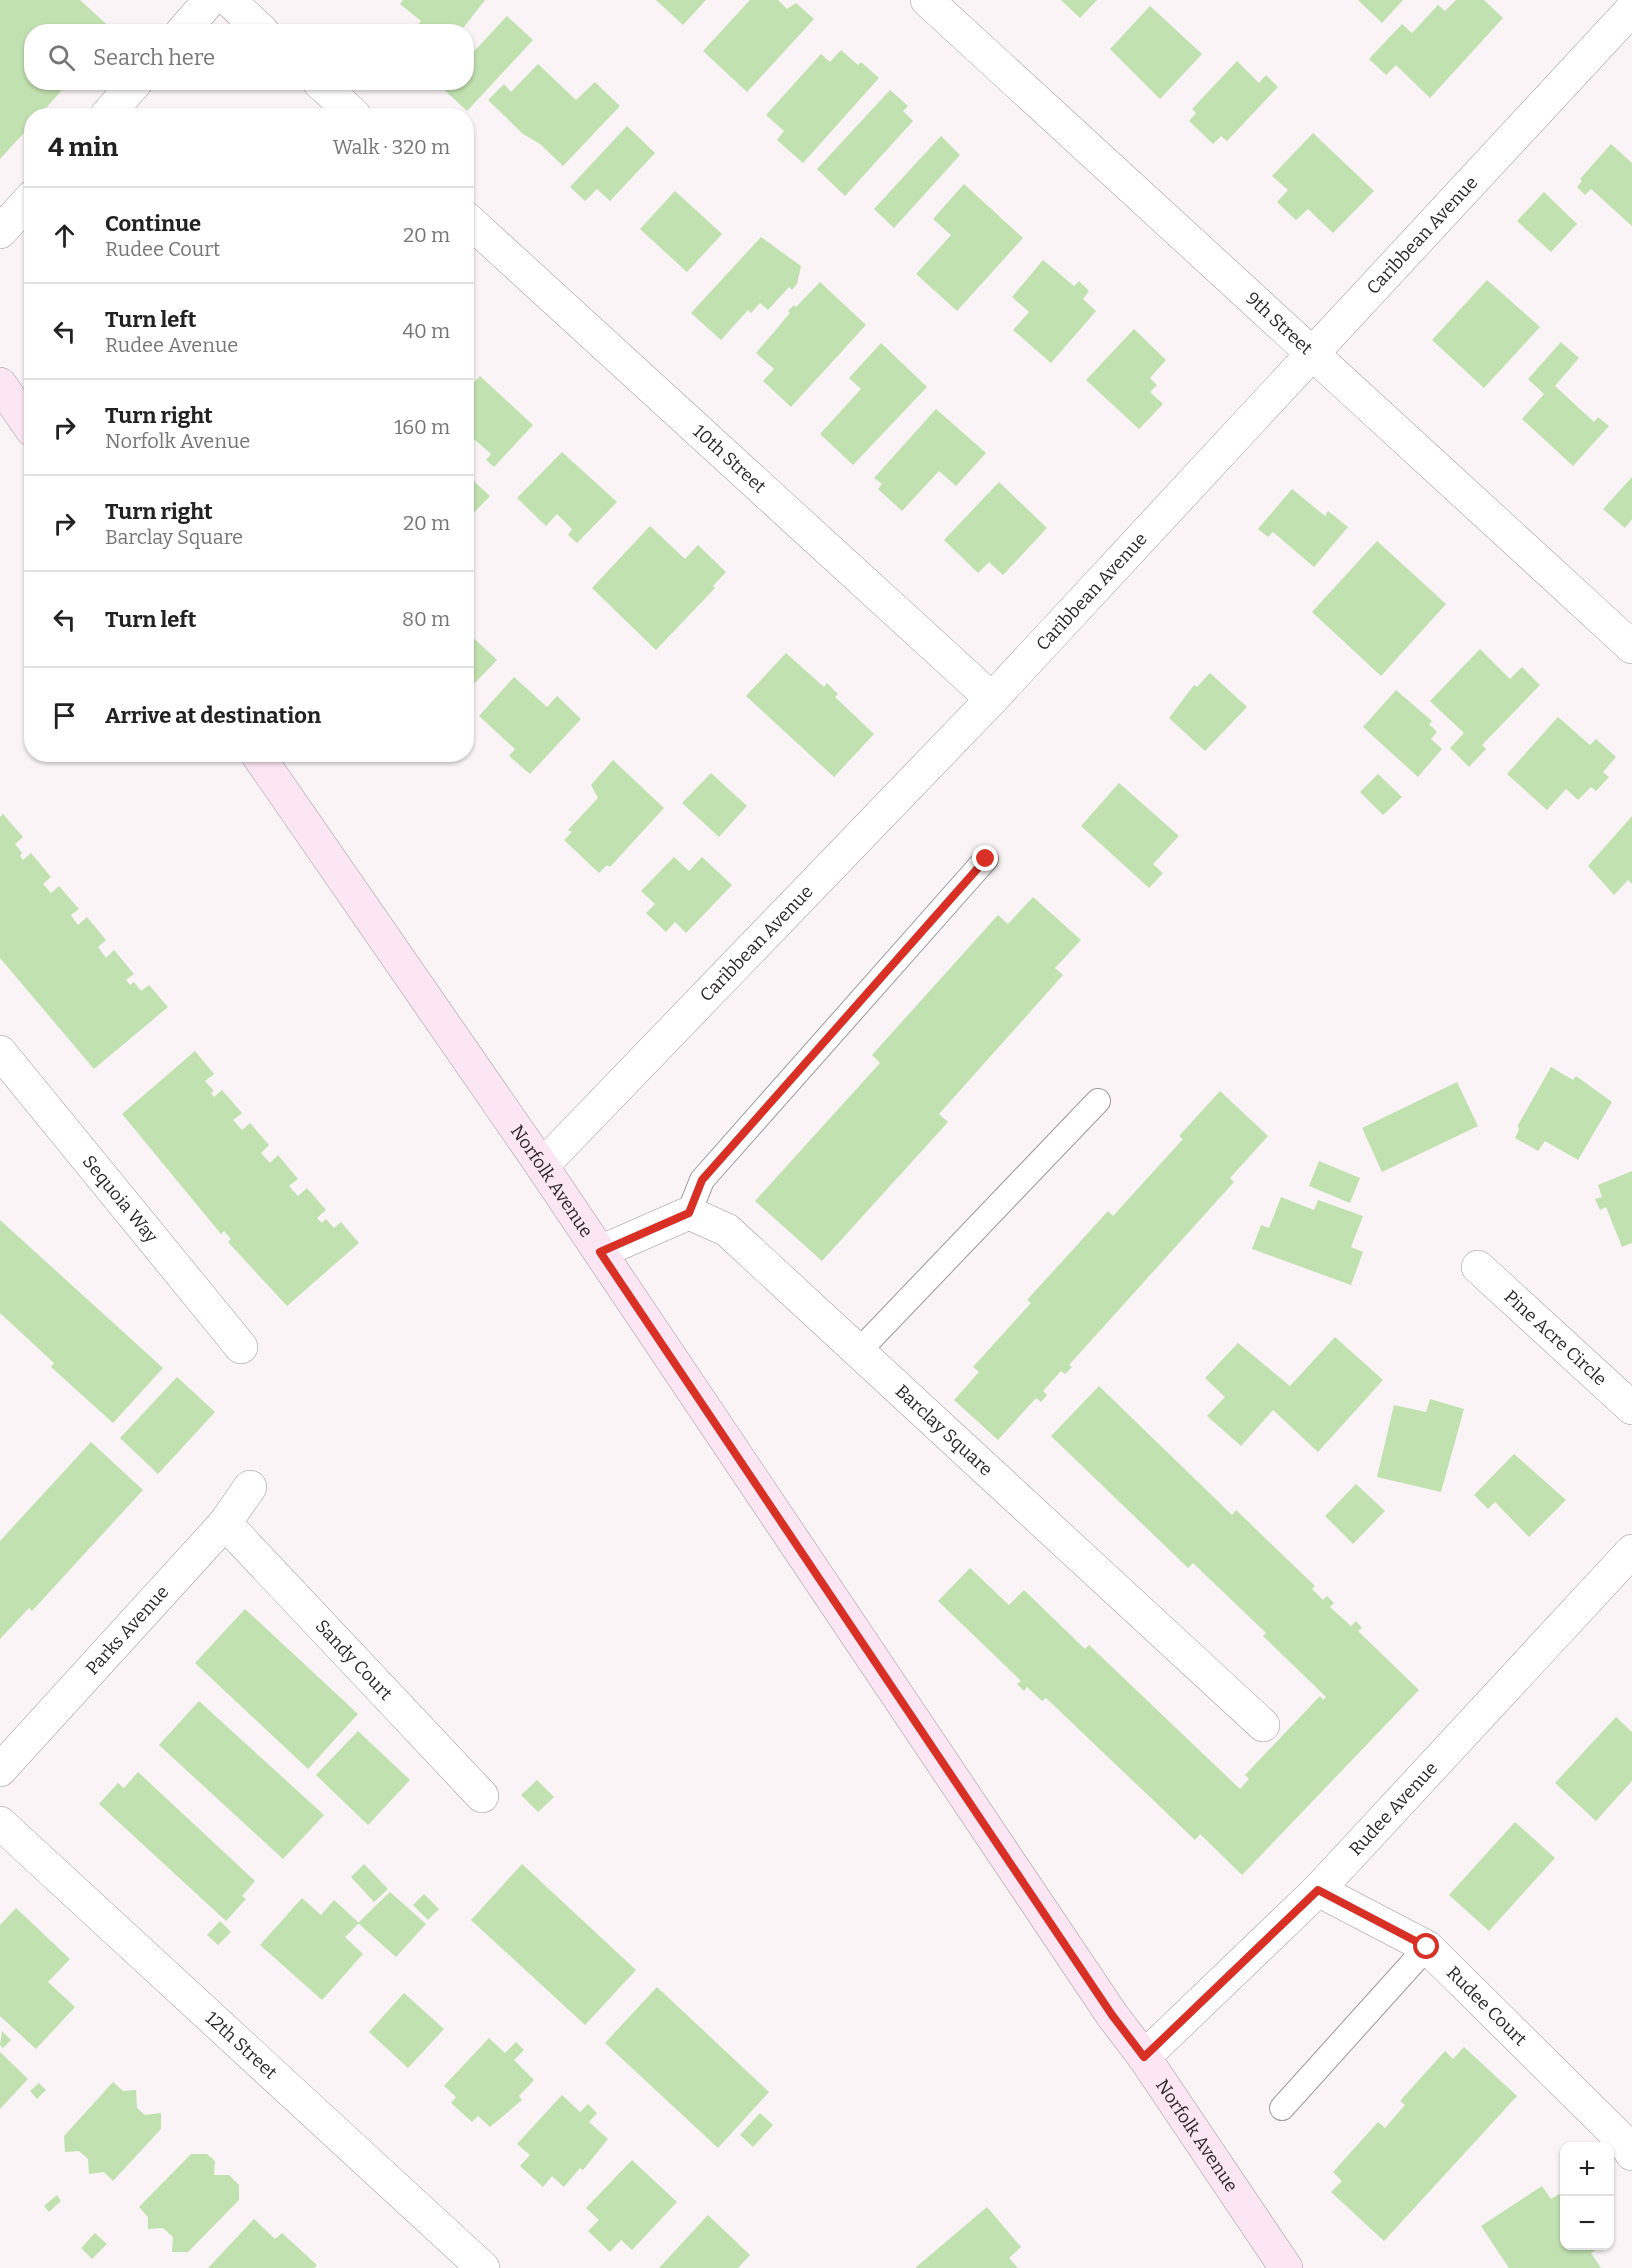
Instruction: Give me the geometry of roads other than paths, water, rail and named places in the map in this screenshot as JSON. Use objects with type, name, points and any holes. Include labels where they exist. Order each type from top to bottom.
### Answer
[{"type":"main road","points":[[0,384],[24,418]]},
{"type":"main road","name":"Norfolk Avenue","points":[[263,762],[600,1252],[1106,2005],[1144,2057],[1286,2268]]},
{"type":"street","points":[[189,24],[210,0]]},
{"type":"street","points":[[229,0],[254,24]]},
{"type":"street","name":"9th Street","points":[[927,0],[1632,647]]},
{"type":"street","name":"Caribbean Avenue","points":[[542,1167],[992,699],[1313,356],[1624,12]]},
{"type":"street","points":[[113,108],[129,90]]},
{"type":"street","points":[[327,90],[347,108]]},
{"type":"street","points":[[0,232],[24,206]]},
{"type":"street","name":"10th Street","points":[[474,225],[992,699]]},
{"type":"street","name":"Sequoia Way","points":[[0,1052],[241,1347]]},
{"type":"street","points":[[600,1252],[689,1213]]},
{"type":"street","name":"Barclay Square","points":[[689,1213],[727,1230],[1263,1725]]},
{"type":"street","name":"Pine Acre Circle","points":[[1478,1267],[1632,1408]]},
{"type":"street","name":"Parks Avenue","points":[[0,1770],[225,1523],[250,1487]]},
{"type":"street","name":"Sandy Court","points":[[225,1523],[482,1796]]},
{"type":"street","name":"Rudee Avenue","points":[[1144,2057],[1318,1890],[1632,1551]]},
{"type":"street","name":"12th Street","points":[[0,1823],[483,2268]]},
{"type":"street","name":"Rudee Court","points":[[1318,1890],[1427,1947],[1624,2142],[1632,2154]]},
{"type":"lane","points":[[689,1213],[702,1180],[986,859]]},
{"type":"lane","points":[[858,1352],[1098,1101]]},
{"type":"lane","points":[[1282,2108],[1427,1947]]}]
